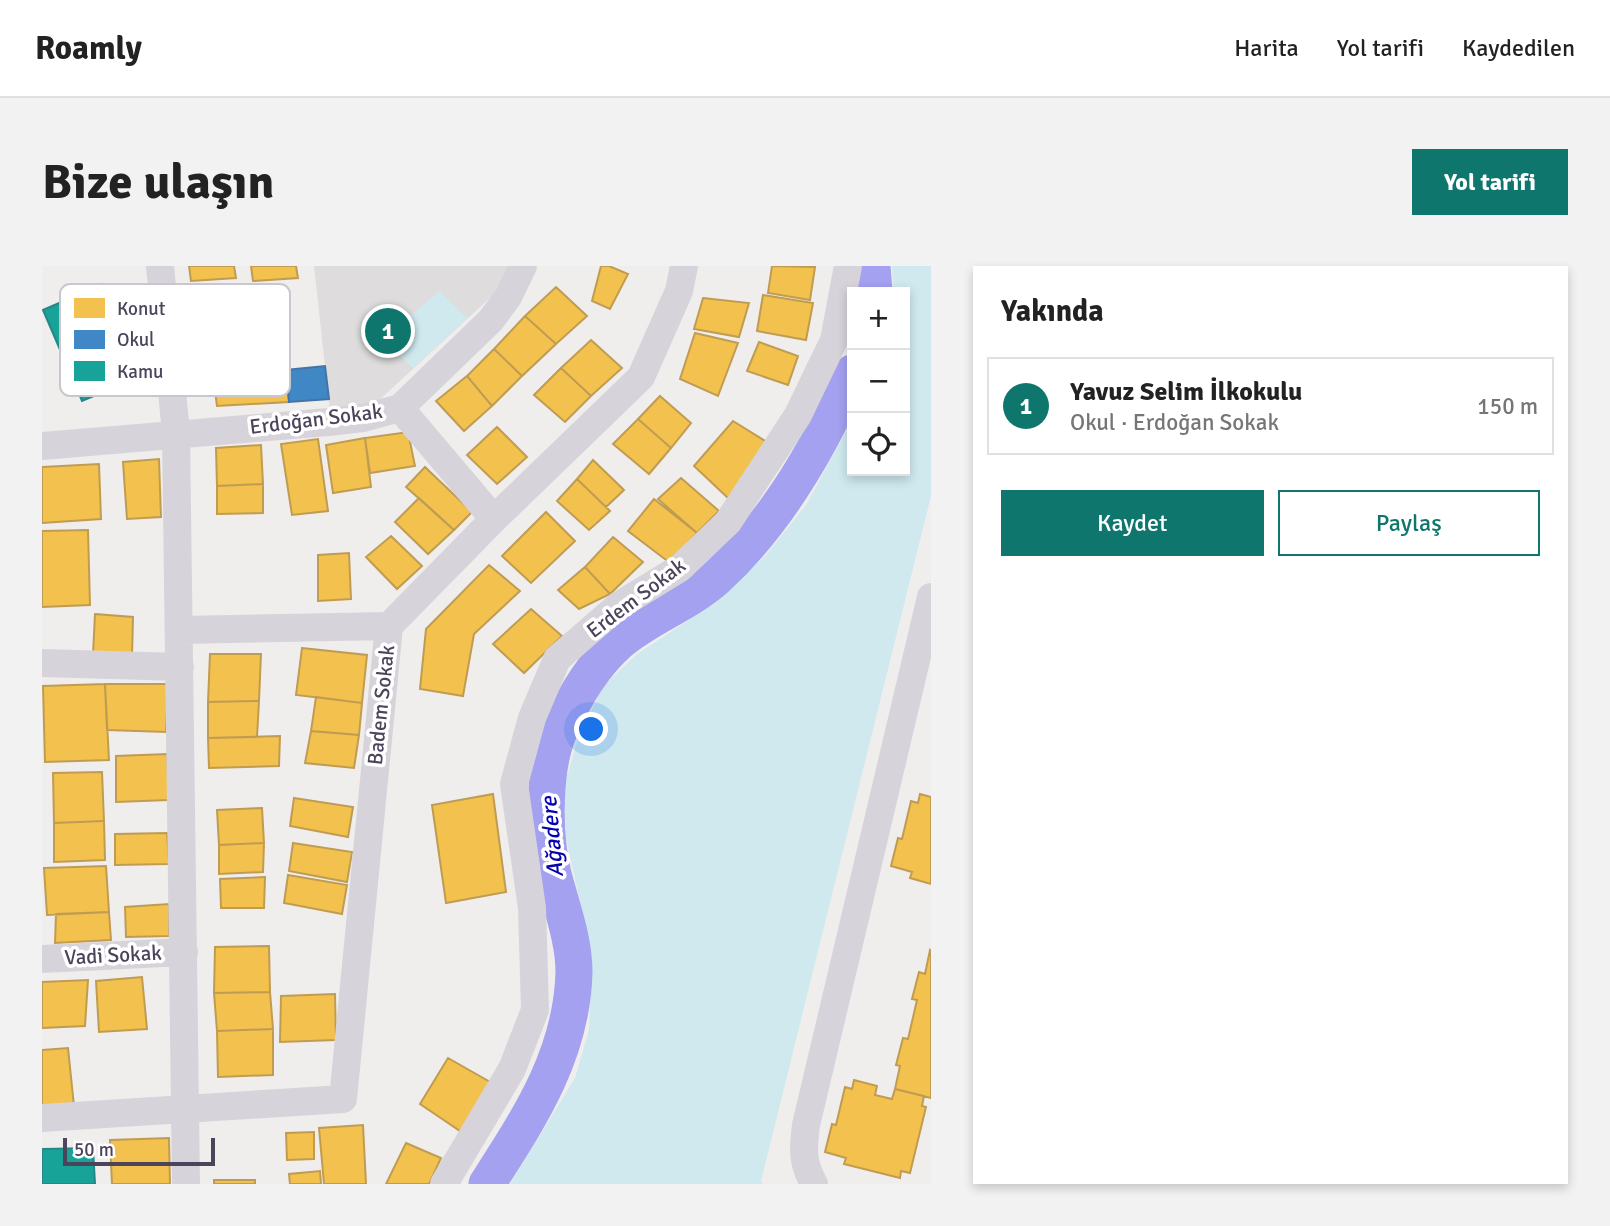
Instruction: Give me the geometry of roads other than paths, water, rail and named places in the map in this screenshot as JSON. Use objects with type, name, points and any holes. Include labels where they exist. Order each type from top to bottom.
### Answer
[{"type":"street","points":[[160,266],[162,284]]},
{"type":"street","name":"Erdoğan Sokak","points":[[42,446],[356,419],[400,408],[491,320],[508,297],[523,266]]},
{"type":"street","name":"Badem Sokak","points":[[186,1110],[343,1099],[389,626],[494,519],[641,377],[679,291],[684,266]]},
{"type":"street","name":"Erdem Sokak","points":[[443,1184],[512,1069],[535,1010],[532,908],[513,783],[532,718],[557,659],[618,606],[680,568],[727,522],[804,402],[834,341],[848,266]]},
{"type":"street","points":[[172,396],[176,433],[180,629],[186,1184]]},
{"type":"street","points":[[400,408],[494,519]]},
{"type":"street","points":[[814,1184],[805,1167],[806,1125],[930,609]]},
{"type":"street","points":[[180,629],[389,626]]},
{"type":"street","points":[[42,663],[180,667]]},
{"type":"street","name":"Vadi Sokak","points":[[42,959],[184,952]]},
{"type":"street","points":[[42,1118],[186,1110]]},
{"type":"waterway","name":"Ağadere","points":[[872,266],[874,287]]},
{"type":"waterway","name":"Ağadere","points":[[487,1184],[546,1084],[566,1030],[571,1002],[574,972],[572,947],[553,874],[546,820],[550,762],[560,729],[585,682],[619,642],[705,587],[758,533],[811,456],[847,384]]},
{"type":"place","name":"Yavuz Selim İlkokulu","points":[[388,331]]}]
